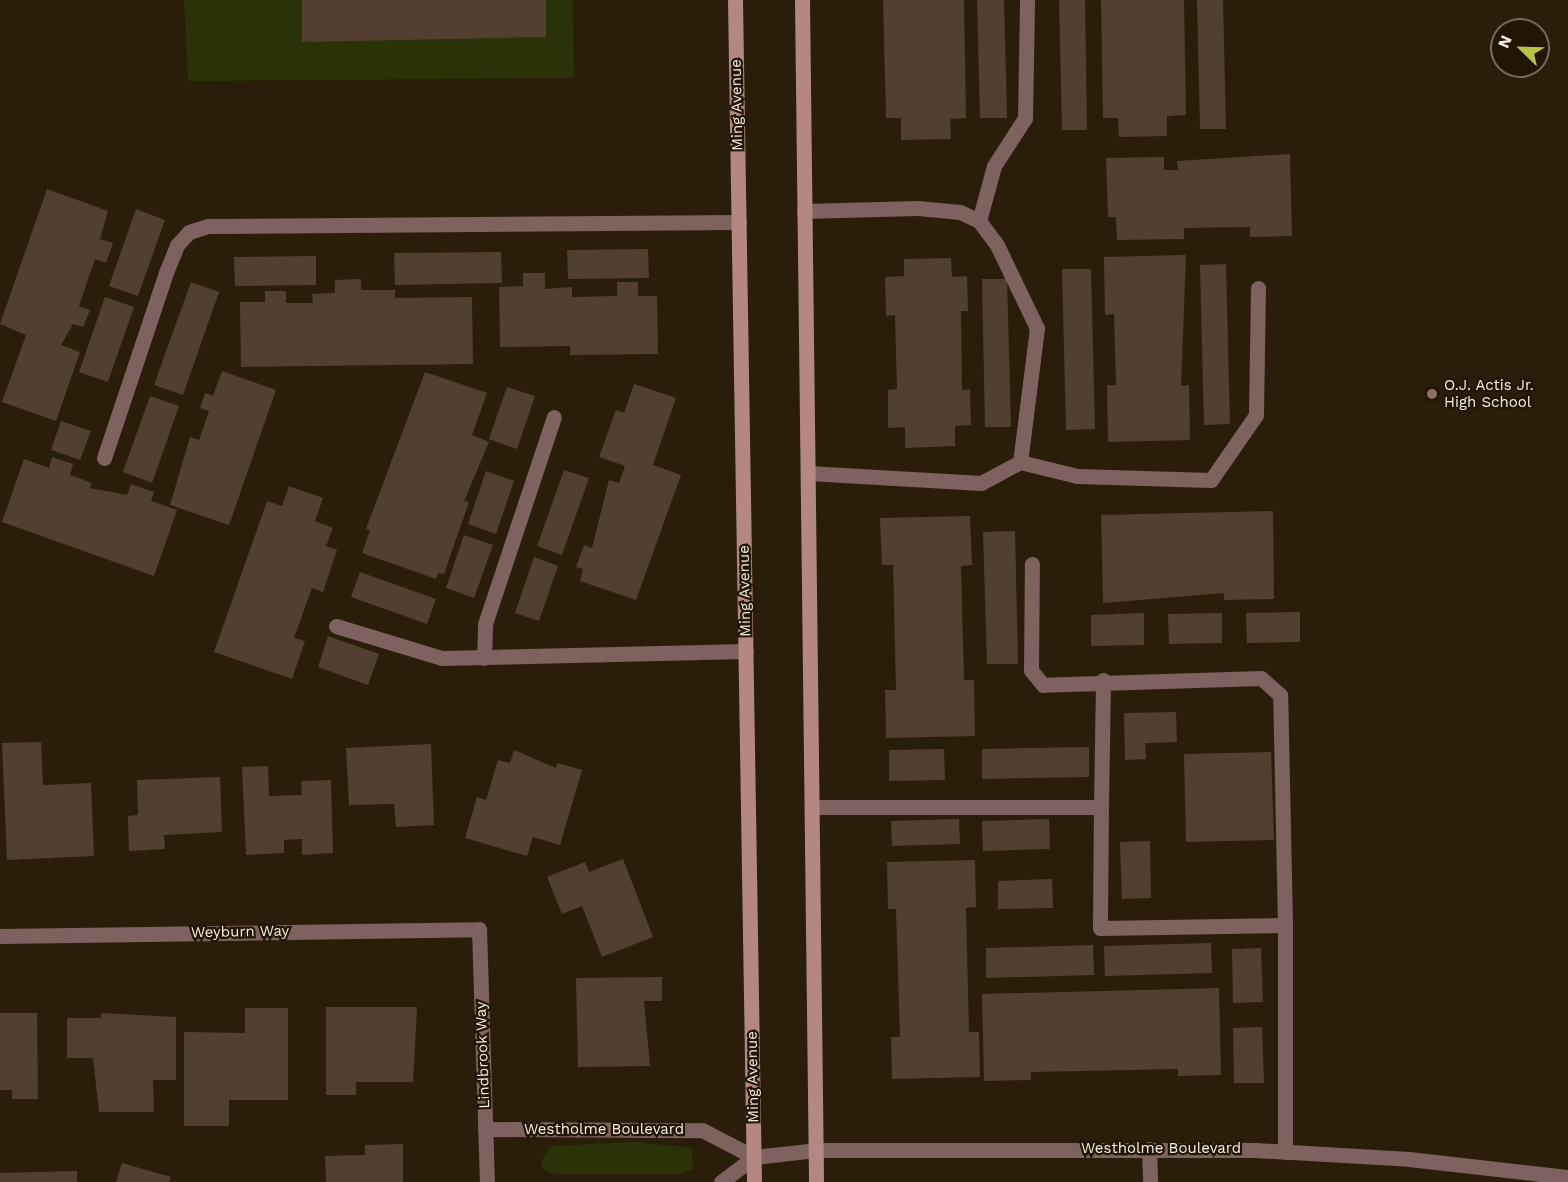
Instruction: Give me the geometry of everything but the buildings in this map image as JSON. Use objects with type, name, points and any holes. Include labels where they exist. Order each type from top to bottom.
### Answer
[{"type":"main road","name":"Ming Avenue","points":[[735,0],[754,1182]]},
{"type":"main road","points":[[802,0],[816,1182]]},
{"type":"street","points":[[979,221],[994,166],[1025,117],[1027,0]]},
{"type":"street","points":[[804,211],[918,208],[960,212],[979,221],[997,245],[1037,328],[1020,462]]},
{"type":"street","points":[[104,458],[167,270],[177,245],[189,232],[208,226],[739,222]]},
{"type":"street","points":[[808,473],[981,483],[1020,462],[1077,476],[1211,480],[1256,415],[1258,288]]},
{"type":"street","points":[[484,658],[485,624],[554,417]]},
{"type":"street","points":[[1032,564],[1031,670],[1042,685],[1103,680],[1261,678],[1280,695],[1285,925],[1285,1152]]},
{"type":"street","points":[[336,626],[442,658],[746,651]]},
{"type":"street","points":[[1103,680],[1100,928],[1285,925]]},
{"type":"street","points":[[812,807],[1101,807]]},
{"type":"street","name":"Weyburn Way","points":[[0,936],[479,929]]},
{"type":"street","name":"Lindbrook Way","points":[[479,929],[486,1182]]},
{"type":"street","name":"Westholme Boulevard","points":[[485,1130],[702,1130],[754,1156],[816,1150],[1149,1149],[1285,1152],[1568,1177]]},
{"type":"street","points":[[1149,1149],[1150,1182]]},
{"type":"street","points":[[721,1182],[754,1156]]},
{"type":"green space","points":[[184,0],[573,0],[574,78],[188,81]]},
{"type":"green space","points":[[635,1142],[692,1148],[693,1169],[680,1174],[555,1174],[543,1170],[541,1162],[550,1146]]},
{"type":"place","name":"O.J. Actis Jr. High School","points":[[1432,394]]}]
